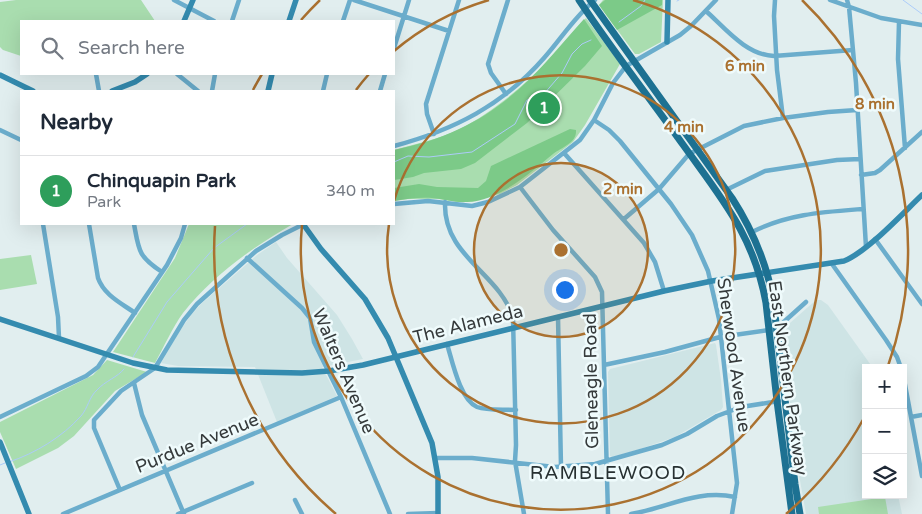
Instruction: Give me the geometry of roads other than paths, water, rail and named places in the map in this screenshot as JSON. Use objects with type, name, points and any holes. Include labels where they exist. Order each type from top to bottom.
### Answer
[{"type":"main road","points":[[184,20],[193,0]]},
{"type":"main road","points":[[289,20],[296,0]]},
{"type":"main road","name":"East Northern Parkway","points":[[579,0],[720,195],[740,226],[773,298],[772,330],[777,402],[792,514]]},
{"type":"main road","points":[[667,42],[668,0]]},
{"type":"main road","name":"East Northern Parkway","points":[[592,1],[726,190],[752,232],[763,274]]},
{"type":"main road","points":[[0,75],[32,90]]},
{"type":"main road","points":[[115,90],[146,75]]},
{"type":"main road","points":[[268,90],[272,75]]},
{"type":"main road","name":"The Alameda","points":[[0,319],[155,368],[174,371],[300,374],[329,371],[396,357],[664,291],[712,281],[832,264],[850,259],[866,248],[922,196]]},
{"type":"main road","points":[[305,225],[321,249],[369,304],[388,338],[429,435],[436,458],[439,487],[438,514]]},
{"type":"main road","name":"East Northern Parkway","points":[[772,330],[786,400],[800,514]]},
{"type":"main road","points":[[0,442],[30,514]]},
{"type":"street","points":[[174,0],[212,20]]},
{"type":"street","points":[[232,20],[239,0]]},
{"type":"street","points":[[343,20],[352,0],[449,31]]},
{"type":"street","points":[[395,45],[409,0]]},
{"type":"street","points":[[434,134],[427,114],[426,104],[459,0]]},
{"type":"street","points":[[506,94],[491,73],[488,64],[508,0]]},
{"type":"street","points":[[395,204],[428,200],[468,206],[478,205],[504,196],[520,187],[580,140],[594,120],[609,90],[626,66],[685,32],[716,0]]},
{"type":"street","points":[[775,0],[776,56],[783,118]]},
{"type":"street","points":[[830,0],[882,18],[922,24]]},
{"type":"street","points":[[846,0],[849,7],[853,50],[866,248]]},
{"type":"street","points":[[395,146],[434,134],[465,121],[506,94],[528,75],[592,1]]},
{"type":"street","points":[[706,11],[755,52],[765,56],[853,50]]},
{"type":"street","points":[[899,22],[898,60],[905,148]]},
{"type":"street","points":[[96,75],[99,90]]},
{"type":"street","points":[[178,75],[197,90]]},
{"type":"street","points":[[212,90],[215,75]]},
{"type":"street","points":[[322,90],[327,75]]},
{"type":"street","points":[[380,90],[386,75]]},
{"type":"street","points":[[624,220],[658,189],[696,149],[748,124],[828,112],[857,110]]},
{"type":"street","name":"Sherwood Avenue","points":[[594,120],[609,130],[620,142],[678,213],[692,235],[712,281],[717,306],[736,483],[732,514]]},
{"type":"street","points":[[0,130],[20,140]]},
{"type":"street","points":[[861,175],[878,172],[922,132]]},
{"type":"street","points":[[564,154],[640,238],[650,252],[664,291]]},
{"type":"street","points":[[726,190],[765,171],[838,160],[860,159]]},
{"type":"street","name":"Gleneagle Road","points":[[520,187],[553,230],[595,277],[600,286],[603,306],[608,514]]},
{"type":"street","points":[[445,202],[445,215],[453,238],[462,252],[505,299],[512,314],[516,410],[515,462],[524,514]]},
{"type":"street","points":[[752,232],[788,218],[862,209]]},
{"type":"street","points":[[43,225],[59,324],[58,338]]},
{"type":"street","points":[[89,225],[99,282],[110,296],[135,313]]},
{"type":"street","points":[[134,225],[141,254],[148,263],[162,272]]},
{"type":"street","points":[[0,417],[91,373],[98,367],[162,272],[178,243],[185,225]]},
{"type":"street","points":[[120,490],[94,428],[94,420],[109,402],[155,368],[192,310],[247,258],[272,240],[302,225]]},
{"type":"street","points":[[875,239],[922,304]]},
{"type":"street","name":"Walters Avenue","points":[[247,258],[309,315],[314,342],[341,398],[390,514]]},
{"type":"street","points":[[832,264],[886,340],[900,364]]},
{"type":"street","points":[[604,366],[720,337],[772,330],[806,302]]},
{"type":"street","points":[[558,317],[561,467]]},
{"type":"street","points":[[50,336],[55,332],[59,324]]},
{"type":"street","points":[[447,344],[463,391],[470,402],[486,409],[516,410]]},
{"type":"street","points":[[134,383],[139,406],[184,513]]},
{"type":"street","points":[[907,396],[922,476]]},
{"type":"street","name":"Purdue Avenue","points":[[63,514],[341,398]]},
{"type":"street","points":[[436,458],[472,458],[561,467],[606,462],[666,444],[709,420],[728,412],[749,406],[786,400]]},
{"type":"street","points":[[911,417],[922,415]]},
{"type":"street","points":[[178,514],[252,483]]},
{"type":"street","points":[[630,514],[651,510],[699,495],[712,494],[735,497]]},
{"type":"street","points":[[295,500],[302,514]]},
{"type":"street","points":[[408,514],[438,514]]},
{"type":"waterway","points":[[619,22],[641,6],[645,0]]},
{"type":"waterway","points":[[903,0],[922,14]]},
{"type":"waterway","points":[[395,162],[408,156],[429,157],[472,152],[515,124],[527,100],[543,95],[562,73],[572,54],[582,44],[591,40]]},
{"type":"waterway","points":[[133,357],[167,302],[214,248],[246,225]]},
{"type":"waterway","points":[[9,462],[39,449],[66,431],[83,413],[94,393],[124,369]]},
{"type":"waterway","points":[[0,465],[5,463]]},
{"type":"place","name":"Chinquapin Park","points":[[544,108]]},
{"type":"district","name":"RAMBLEWOOD","points":[[608,473]]}]
